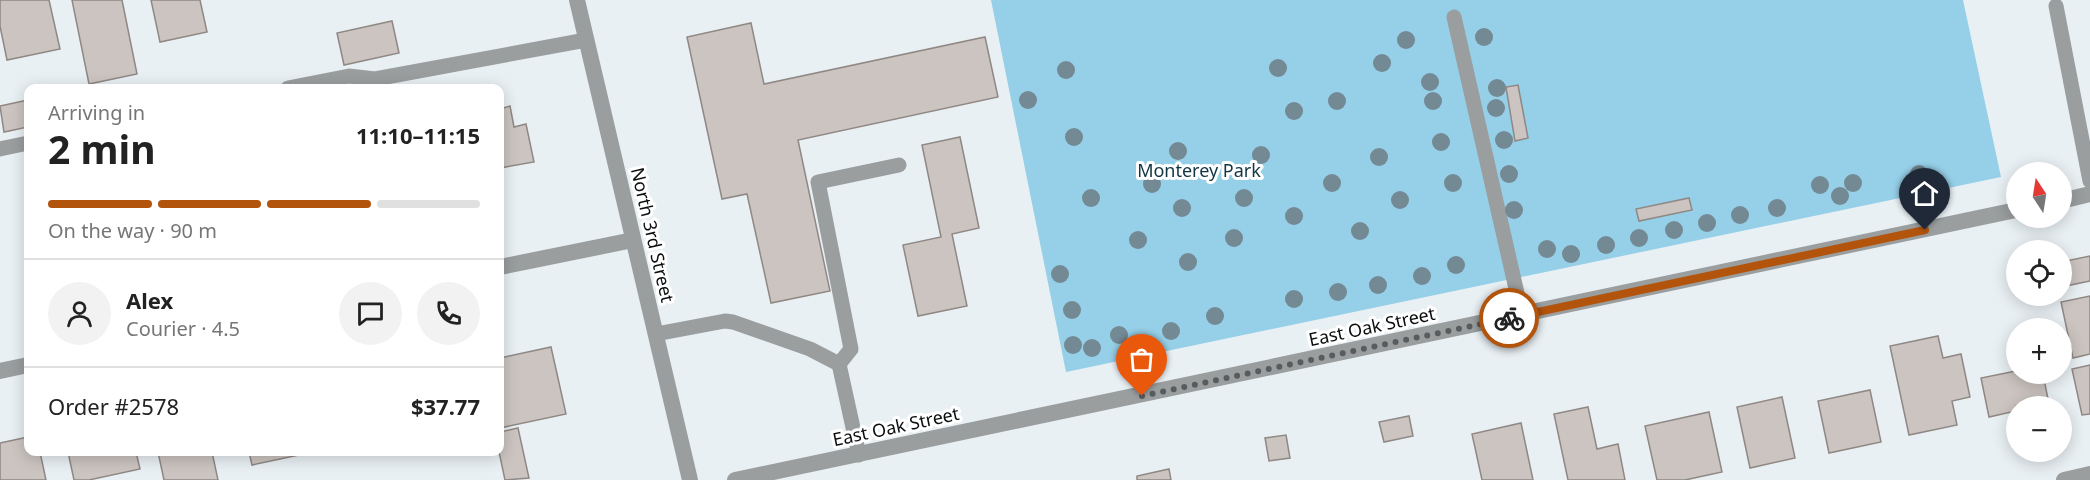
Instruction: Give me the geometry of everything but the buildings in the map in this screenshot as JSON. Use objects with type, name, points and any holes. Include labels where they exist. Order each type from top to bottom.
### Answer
[{"type":"street","name":"North 3rd Street","points":[[577,0],[690,480]]},
{"type":"street","points":[[2072,199],[2090,195]]},
{"type":"street","name":"East Oak Street","points":[[735,480],[2006,212]]},
{"type":"street","points":[[504,266],[633,240]]},
{"type":"street","points":[[0,371],[24,366]]},
{"type":"street","points":[[2064,480],[2090,474]]},
{"type":"lane","points":[[2056,6],[2090,181]]},
{"type":"lane","points":[[1454,17],[1522,315]]},
{"type":"lane","points":[[308,84],[349,76],[375,79],[586,40]]},
{"type":"lane","points":[[0,148],[24,143]]},
{"type":"lane","points":[[839,364],[851,349],[818,182],[899,165]]},
{"type":"lane","points":[[656,334],[725,321],[733,322],[810,349],[839,364]]},
{"type":"lane","points":[[839,364],[859,455]]},
{"type":"green space","name":"Monterey Park","points":[[991,0],[1963,0],[2001,177],[1066,372]]},
{"type":"way so far","points":[[1142,396],[1509,318]]},
{"type":"route","points":[[1509,318],[1925,230]]}]
